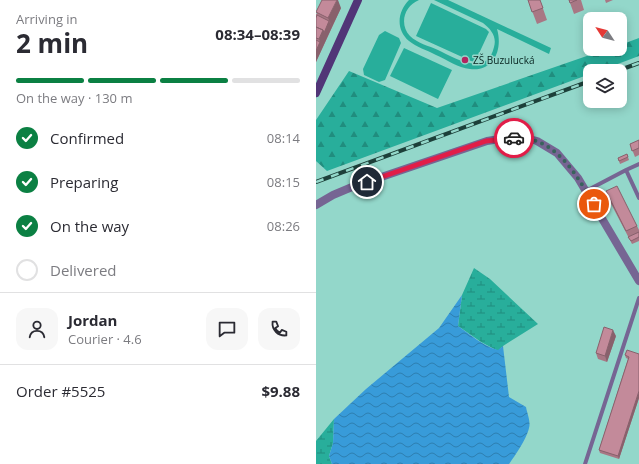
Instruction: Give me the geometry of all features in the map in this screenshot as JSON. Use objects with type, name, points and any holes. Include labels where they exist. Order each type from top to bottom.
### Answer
[{"type":"main road","points":[[316,93],[358,0]]},
{"type":"street","points":[[316,205],[333,195],[352,187],[486,141],[522,137],[536,141],[557,153],[578,178],[639,281]]},
{"type":"lane","points":[[586,191],[639,164]]},
{"type":"lane","points":[[626,170],[639,198]]},
{"type":"lane","points":[[585,464],[639,298]]},
{"type":"green space","points":[[409,0],[419,0],[410,6],[405,16],[405,26],[410,36],[461,61],[478,64],[485,62],[490,56],[494,47],[495,40],[493,34],[483,23],[434,0],[448,0],[551,48],[549,54],[497,29],[499,44],[495,58],[491,63],[478,69],[461,67],[415,45],[405,36],[400,26],[400,15],[405,4]]},
{"type":"green space","points":[[431,3],[486,29],[489,32],[475,62],[416,36]]},
{"type":"green space","points":[[385,31],[399,38],[401,43],[385,80],[379,82],[364,75],[363,69],[379,35]]},
{"type":"green space","points":[[639,38],[639,56],[618,64],[583,64],[583,77],[327,171],[316,161],[316,120],[349,71],[437,108],[587,56],[627,56],[627,42]]},
{"type":"green space","points":[[404,48],[452,70],[438,99],[390,76]]},
{"type":"green space","points":[[474,268],[490,279],[538,324],[503,346],[498,351],[481,342],[458,326],[462,295]]},
{"type":"green space","points":[[334,419],[333,443],[329,456],[332,464],[316,464],[316,441]]},
{"type":"water","points":[[462,295],[458,326],[487,346],[498,350],[503,346],[509,397],[526,407],[530,423],[528,432],[509,464],[332,464],[329,456],[333,443],[334,419],[366,389],[439,328]]},
{"type":"building","points":[[322,0],[337,0],[328,18],[316,12]]},
{"type":"building","points":[[528,0],[540,0],[543,8],[532,12]]},
{"type":"building","points":[[569,0],[577,0],[570,3]]},
{"type":"building","points":[[317,15],[329,21],[324,33],[323,30],[316,27]]},
{"type":"building","points":[[316,27],[323,30],[319,39],[316,38]]},
{"type":"building","points":[[316,40],[320,42],[316,51]]},
{"type":"building","points":[[639,140],[639,148],[632,151],[630,144]]},
{"type":"building","points":[[627,154],[628,157],[619,161],[618,158]]},
{"type":"building","points":[[617,186],[637,226],[626,231],[606,191]]},
{"type":"building","points":[[639,232],[639,237],[631,241],[628,237]]},
{"type":"building","points":[[604,327],[613,330],[605,356],[596,353]]},
{"type":"building","points":[[627,350],[639,354],[639,391],[618,456],[599,450],[629,357],[625,355]]},
{"type":"railway","points":[[627,67],[639,63]]},
{"type":"railway","points":[[316,182],[583,84]]},
{"type":"way so far","points":[[514,138],[522,137],[536,141],[557,153],[578,178],[594,204]]},
{"type":"place","name":"ZŠ Buzulucká","points":[[465,60]]},
{"type":"route","points":[[367,182],[486,141],[514,138]]}]
